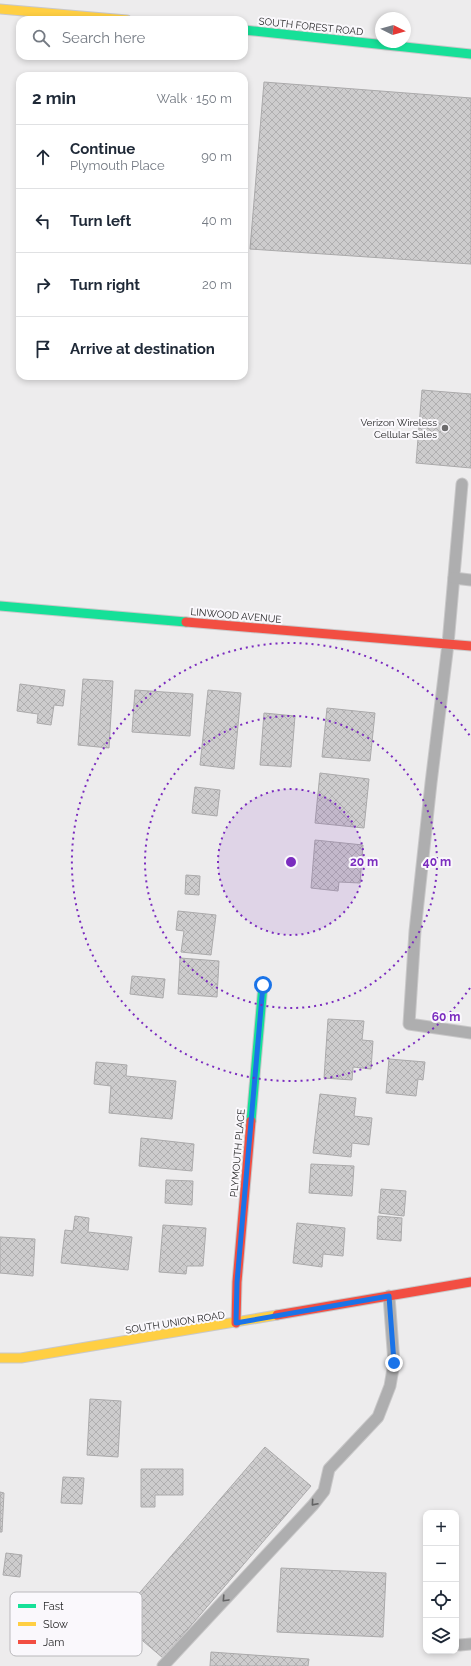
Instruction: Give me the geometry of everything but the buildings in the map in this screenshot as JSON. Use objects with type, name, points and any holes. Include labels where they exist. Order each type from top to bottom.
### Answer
[{"type":"street","points":[[0,9],[81,16]]},
{"type":"street","name":"SOUTH FOREST ROAD","points":[[248,30],[471,54]]},
{"type":"street","name":"LINWOOD AVENUE","points":[[0,606],[471,646]]},
{"type":"street","name":"PLYMOUTH PLACE","points":[[236,1323],[237,1282],[263,985]]},
{"type":"street","name":"SOUTH UNION ROAD","points":[[0,1358],[21,1358],[236,1323],[471,1282]]},
{"type":"lane","points":[[462,484],[448,644],[415,931],[409,1024],[471,1033]]},
{"type":"lane","points":[[454,578],[471,580]]},
{"type":"lane","points":[[163,1666],[313,1505],[324,1491],[329,1469],[378,1418],[390,1386],[394,1363],[389,1296]]},
{"type":"traffic: fast","points":[[248,30],[471,54]]},
{"type":"traffic: fast","points":[[0,606],[186,622]]},
{"type":"traffic: fast","points":[[251,1121],[263,985]]},
{"type":"traffic: slow","points":[[0,9],[81,16]]},
{"type":"traffic: slow","points":[[0,1358],[21,1358],[277,1315]]},
{"type":"traffic: jam","points":[[186,622],[471,646]]},
{"type":"traffic: jam","points":[[236,1323],[237,1282],[251,1121]]},
{"type":"traffic: jam","points":[[277,1315],[471,1282]]},
{"type":"place","name":"Verizon Wireless Cellular Sales","points":[[445,428]]},
{"type":"route","points":[[263,985],[237,1282],[236,1323],[389,1296],[394,1363]]}]
